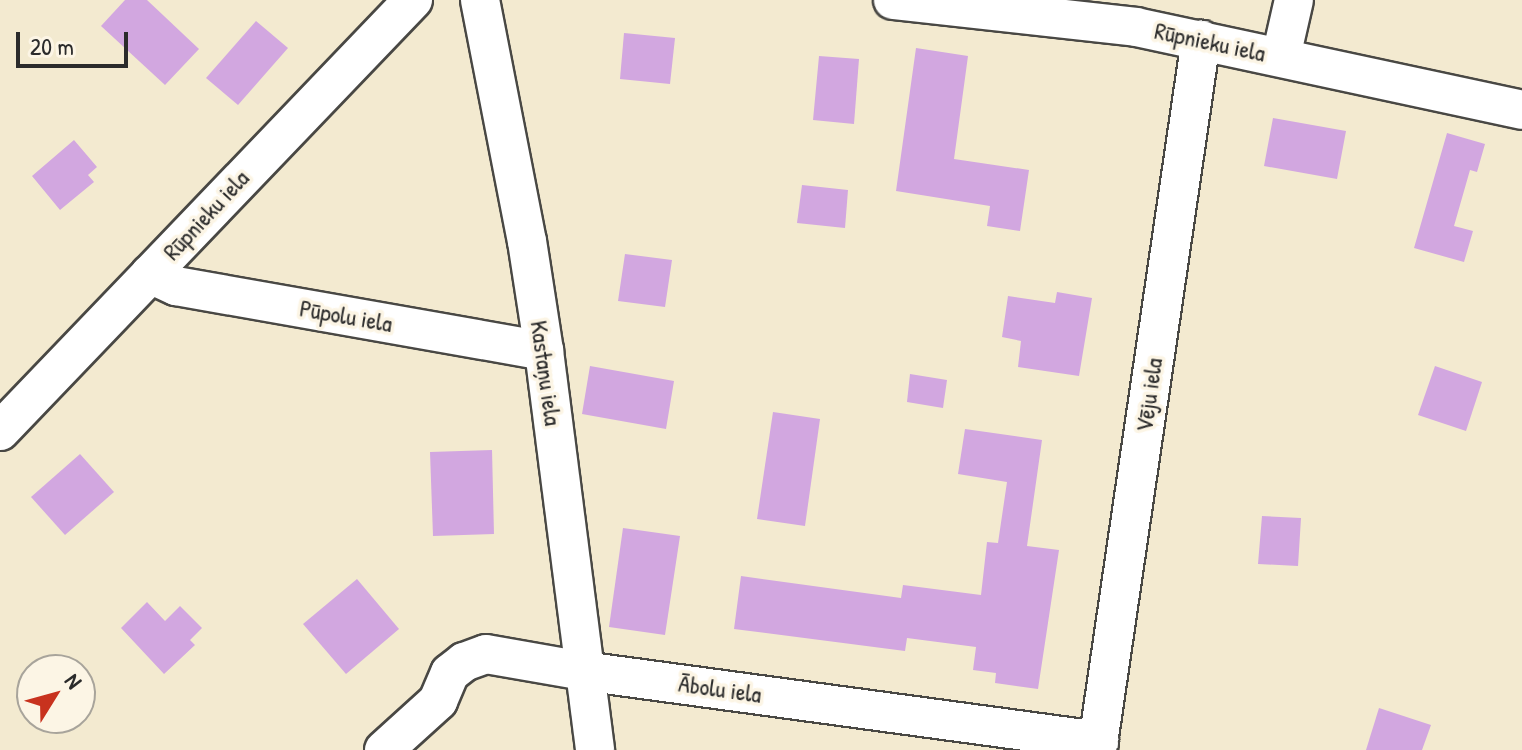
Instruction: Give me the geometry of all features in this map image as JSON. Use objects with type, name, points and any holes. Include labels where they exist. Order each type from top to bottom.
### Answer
[{"type":"street","name":"Rūpnieku iela","points":[[0,431],[413,0]]},
{"type":"street","name":"Kastaņu iela","points":[[480,0],[527,241],[544,351],[595,750]]},
{"type":"street","name":"Rūpnieku iela","points":[[893,0],[1136,27],[1522,110]]},
{"type":"street","points":[[1281,57],[1294,0]]},
{"type":"street","name":"Vēju iela","points":[[1098,745],[1201,40]]},
{"type":"street","name":"Pūpolu iela","points":[[150,274],[176,286],[544,351]]},
{"type":"street","name":"Ābolu iela","points":[[384,750],[438,701],[450,673],[464,662],[486,654],[583,671],[1098,745]]},
{"type":"building","points":[[125,0],[147,0],[199,49],[165,85],[101,26]]},
{"type":"building","points":[[256,21],[288,48],[238,105],[206,78]]},
{"type":"building","points":[[624,33],[675,38],[670,84],[620,79]]},
{"type":"building","points":[[916,48],[968,56],[954,159],[1029,170],[1020,231],[987,226],[990,206],[896,191]]},
{"type":"building","points":[[819,56],[859,59],[854,124],[813,120]]},
{"type":"building","points":[[1273,118],[1346,131],[1337,179],[1264,166]]},
{"type":"building","points":[[1447,133],[1485,144],[1477,172],[1470,170],[1454,226],[1473,231],[1464,262],[1414,248]]},
{"type":"building","points":[[74,140],[97,167],[88,175],[94,182],[60,210],[32,176]]},
{"type":"building","points":[[802,185],[848,190],[845,228],[797,223]]},
{"type":"building","points":[[625,254],[672,260],[665,307],[618,301]]},
{"type":"building","points":[[1057,292],[1092,298],[1079,376],[1018,367],[1021,341],[1002,337],[1008,296],[1055,303]]},
{"type":"building","points":[[590,366],[674,381],[666,429],[582,414]]},
{"type":"building","points":[[1435,366],[1482,382],[1466,431],[1418,415]]},
{"type":"building","points":[[910,374],[947,380],[943,408],[907,402]]},
{"type":"building","points":[[773,412],[820,419],[805,526],[757,519]]},
{"type":"building","points":[[965,429],[1042,440],[1027,546],[1059,550],[1038,689],[995,683],[996,673],[973,670],[976,647],[907,638],[905,651],[734,629],[741,576],[901,598],[903,585],[981,595],[987,542],[998,543],[1007,482],[958,474]]},
{"type":"building","points":[[492,450],[494,534],[433,536],[430,452]]},
{"type":"building","points":[[80,454],[114,492],[65,535],[31,497]]},
{"type":"building","points":[[1262,516],[1301,518],[1298,566],[1258,564]]},
{"type":"building","points":[[623,528],[680,536],[665,635],[609,627]]},
{"type":"building","points":[[357,579],[399,629],[346,674],[303,624]]},
{"type":"building","points":[[147,602],[165,621],[180,606],[202,628],[190,640],[195,645],[164,674],[121,628]]},
{"type":"building","points":[[1379,708],[1431,725],[1422,750],[1366,750]]}]
